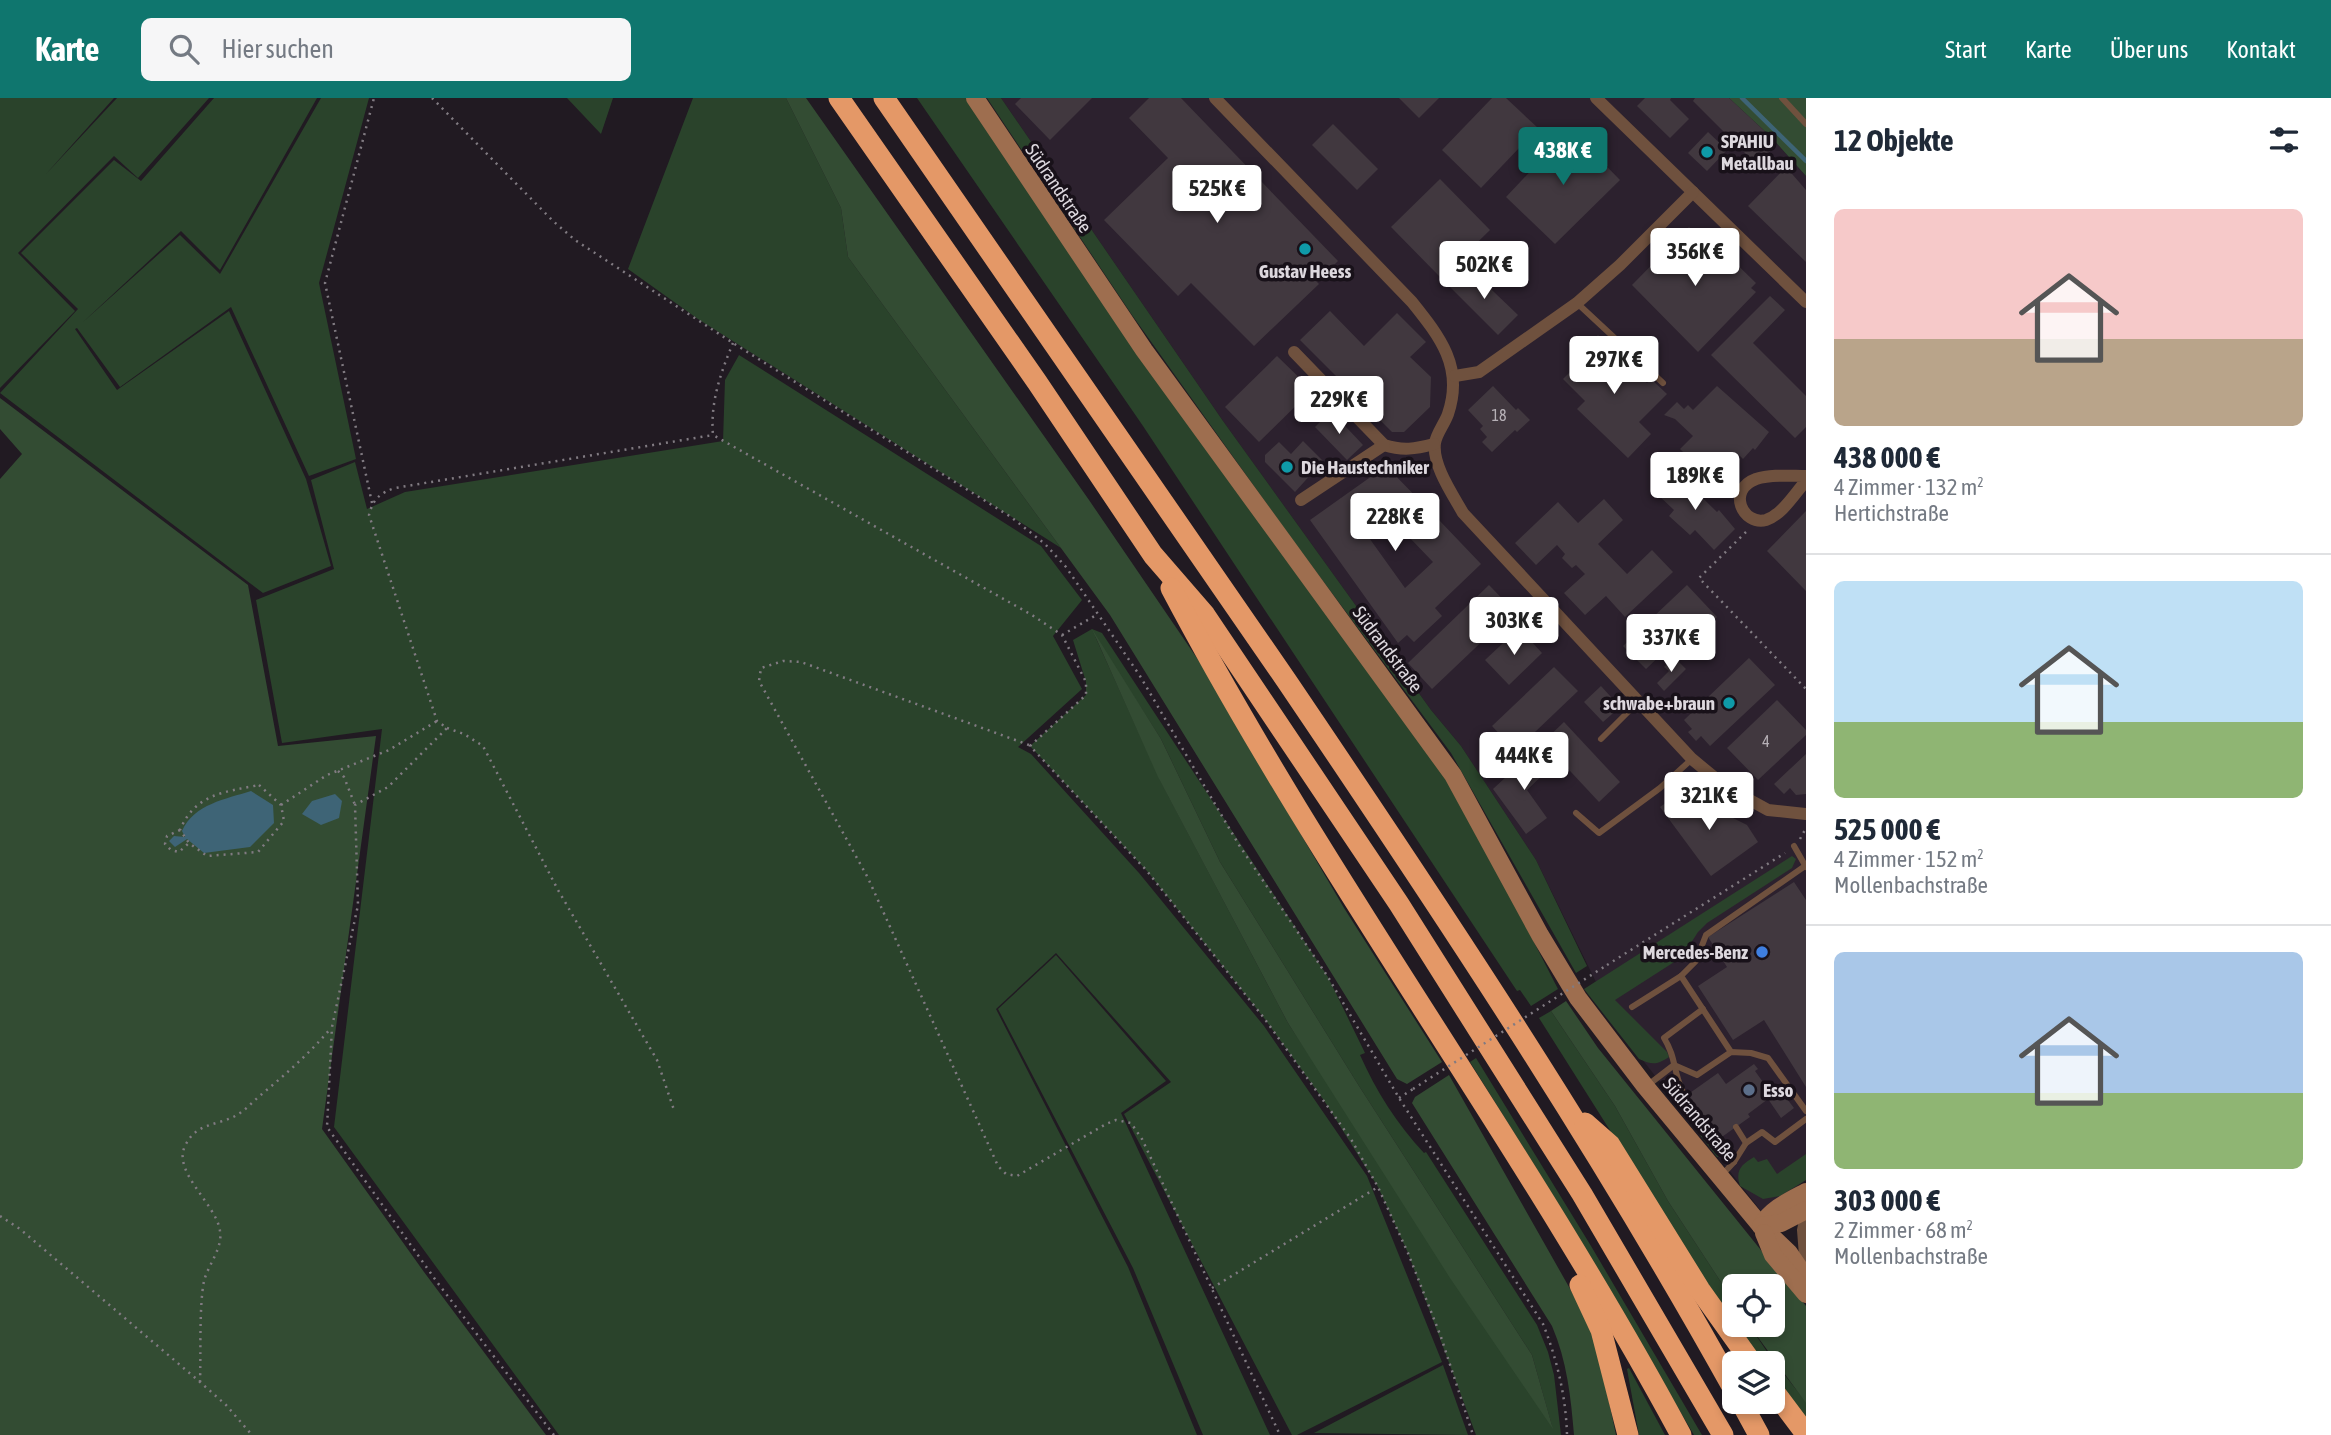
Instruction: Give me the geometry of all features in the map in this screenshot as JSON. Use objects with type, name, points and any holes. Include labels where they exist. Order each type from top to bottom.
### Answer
[{"type":"highway","points":[[839,98],[1153,555],[1205,615],[1435,960],[1625,1264],[1723,1435]]},
{"type":"highway","points":[[884,98],[1359,787],[1568,1107],[1685,1300],[1722,1368]]},
{"type":"highway","points":[[1153,555],[1196,636],[1341,880],[1618,1321],[1681,1435]]},
{"type":"highway","points":[[1568,1107],[1610,1145],[1700,1290],[1743,1351]]},
{"type":"highway","points":[[1543,1201],[1548,1231],[1591,1305],[1601,1330],[1628,1435]]},
{"type":"highway","points":[[1785,1406],[1806,1434]]},
{"type":"highway","points":[[1748,1414],[1759,1435]]},
{"type":"main road","name":"Südrandstraße","points":[[975,98],[1144,350],[1433,745],[1487,832],[1540,935],[1578,998],[1645,1086],[1761,1226],[1789,1253],[1806,1278]]},
{"type":"main road","points":[[1761,1226],[1781,1205],[1806,1192]]},
{"type":"main road","points":[[1761,1226],[1781,1223],[1806,1210]]},
{"type":"main road","name":"Südrandstraße","points":[[1761,1226],[1773,1255],[1806,1294]]},
{"type":"street","points":[[1214,98],[1412,302],[1432,327],[1451,362],[1455,376],[1448,415],[1434,444],[1442,475],[1463,513],[1692,759],[1726,787],[1768,810],[1806,814]]},
{"type":"street","points":[[1595,98],[1806,302]]},
{"type":"street","points":[[1455,376],[1479,372],[1577,303],[1620,265],[1693,192]]},
{"type":"street","points":[[1294,352],[1384,445],[1413,450],[1434,444]]},
{"type":"street","points":[[1301,500],[1384,445]]},
{"type":"street","points":[[1806,476],[1759,478],[1748,483],[1740,493],[1739,504],[1748,515],[1758,520],[1766,520],[1778,512],[1806,481]]},
{"type":"street","points":[[1806,1216],[1803,1230],[1806,1268]]},
{"type":"lane","points":[[1782,98],[1806,124]]},
{"type":"lane","points":[[1577,303],[1663,383]]},
{"type":"lane","points":[[1601,739],[1639,701]]},
{"type":"lane","points":[[1576,813],[1600,833],[1660,788],[1692,759]]},
{"type":"lane","points":[[1632,1007],[1681,975],[1696,961],[1706,934],[1806,866],[1794,846]]},
{"type":"lane","points":[[1681,975],[1731,1052]]},
{"type":"lane","points":[[1703,1009],[1664,1038],[1675,1054],[1674,1065],[1682,1092],[1734,1162]]},
{"type":"lane","points":[[1698,1075],[1731,1052],[1751,1053],[1768,1058],[1806,1111]]},
{"type":"lane","points":[[1645,1086],[1674,1065]]},
{"type":"lane","points":[[1674,1065],[1698,1075],[1704,1083]]},
{"type":"lane","points":[[1720,1176],[1734,1162],[1746,1143],[1762,1132],[1775,1142],[1806,1119]]},
{"type":"lane","points":[[1736,1127],[1746,1143]]},
{"type":"path","points":[[374,98],[325,283],[372,503],[369,515],[437,721],[483,746],[558,890],[657,1060],[674,1110]]},
{"type":"path","points":[[432,98],[566,233],[596,256],[1012,517],[1045,544],[1066,567],[1140,676],[1239,845],[1328,977],[1399,1098],[1543,1324],[1554,1350],[1559,1372],[1567,1435]]},
{"type":"path","points":[[713,435],[711,418],[721,374],[733,343]]},
{"type":"path","points":[[372,503],[383,492],[395,488],[713,435],[1032,615],[1062,635],[1086,682],[1086,695],[1030,746]]},
{"type":"path","points":[[1758,520],[1699,578],[1806,688]]},
{"type":"path","points":[[1062,635],[1098,614]]},
{"type":"path","points":[[1280,1435],[1142,1139],[1131,1123],[1116,1120],[1017,1176],[1006,1174],[998,1166],[868,878],[759,681],[761,668],[769,664],[801,662],[1030,746],[1147,871],[1255,1008],[1351,1139],[1378,1188],[1408,1253],[1436,1325],[1473,1435]]},
{"type":"path","points":[[281,805],[327,775],[389,750],[437,721]]},
{"type":"path","points":[[355,805],[388,787],[447,728]]},
{"type":"path","points":[[338,771],[344,777],[355,805],[358,905],[332,1027],[327,1128],[438,1282],[554,1435]]},
{"type":"path","points":[[180,830],[186,840],[207,856],[258,852],[284,821],[281,805],[258,785],[212,794],[186,815],[180,830],[167,836],[165,844],[178,852],[186,840]]},
{"type":"path","points":[[1399,1098],[1778,858]]},
{"type":"path","points":[[200,1382],[204,1282],[220,1242],[220,1230],[211,1209],[192,1183],[183,1160],[183,1147],[193,1134],[207,1123],[237,1115],[308,1055],[332,1027]]},
{"type":"path","points":[[1212,1289],[1378,1188]]},
{"type":"path","points":[[0,1216],[200,1382],[226,1405],[252,1435]]},
{"type":"shaded area","points":[[1001,98],[1729,98],[1771,137],[1806,176],[1806,1180],[1761,1211],[1587,989],[1596,982],[1536,860],[1461,746],[1431,710],[1223,421]]},
{"type":"green space","points":[[0,98],[114,98],[46,174],[117,98],[209,98],[138,178],[114,156],[18,253],[75,311],[0,388]]},
{"type":"green space","points":[[214,98],[317,98],[220,270],[181,231],[82,323],[180,235],[220,274],[321,98],[369,98],[319,283],[356,459],[309,476],[231,307],[120,387],[77,328],[75,329],[117,390],[229,311],[306,479],[331,566],[263,593],[0,393],[78,309],[21,253],[114,160],[141,181]]},
{"type":"green space","points":[[567,98],[613,98],[601,134]]},
{"type":"green space","points":[[693,98],[786,98],[841,208],[848,257],[1061,548],[698,319],[628,269]]},
{"type":"green space","points":[[786,98],[806,98],[1203,667],[1344,908],[1442,1062],[1407,1084],[1397,1079],[1110,615],[848,257],[841,208]]},
{"type":"green space","points":[[917,98],[968,98],[1440,769],[1484,845],[1558,989],[1531,1006],[1520,990],[1517,991],[1143,426]]},
{"type":"green space","points":[[987,98],[1001,98],[1223,421],[1431,710],[1461,746],[1536,860],[1587,966],[1576,973],[1451,753],[1294,542],[1132,315]]},
{"type":"green space","points":[[1729,98],[1806,98],[1806,176],[1771,137]]},
{"type":"green space","points":[[739,355],[1041,546],[1082,600],[1053,636],[1082,689],[1018,747],[1031,754],[1139,873],[1264,1026],[1367,1176],[1442,1362],[1297,1435],[1292,1435],[1124,1114],[1171,1082],[1056,953],[996,1009],[1128,1267],[1197,1435],[559,1435],[334,1127],[382,729],[282,743],[256,600],[334,569],[311,480],[355,462],[367,509],[405,492],[723,441],[725,380]]},
{"type":"green space","points":[[0,398],[248,585],[278,746],[376,736],[322,1129],[424,1272],[546,1435],[0,1435],[0,479],[22,454],[0,429]]},
{"type":"green space","points":[[1092,629],[1102,633],[1328,977],[1365,1053],[1360,1055],[1380,1094],[1405,1131],[1424,1153],[1426,1152],[1537,1325],[1554,1375],[1561,1435],[1476,1435],[1408,1253],[1378,1187],[1325,1102],[1264,1018],[1147,871],[1030,746],[1086,695],[1086,682],[1073,640]],"holes":[[[1095,636],[1161,739],[1220,862],[1359,1086],[1532,1355],[1552,1426],[1288,1023],[1161,782]]]},
{"type":"green space","points":[[1092,629],[1161,739],[1220,862],[1359,1086],[1532,1355],[1553,1429],[1450,1278],[1288,1023],[1158,777]]},
{"type":"green space","points":[[1792,856],[1796,859],[1792,868],[1707,923],[1682,957],[1615,1000],[1669,1057],[1654,1063],[1639,1059],[1584,989]]},
{"type":"green space","points":[[1056,955],[1166,1081],[1121,1113],[1270,1435],[1203,1435],[1133,1268],[998,1009]]},
{"type":"green space","points":[[1566,1001],[1598,1048],[1780,1274],[1722,1274],[1722,1284],[1668,1201],[1615,1106],[1551,1011]]},
{"type":"green space","points":[[1551,1011],[1615,1106],[1668,1201],[1722,1284],[1722,1308],[1539,1018]]},
{"type":"green space","points":[[1476,1058],[1702,1435],[1694,1435],[1557,1202],[1470,1062]]},
{"type":"green space","points":[[1449,1075],[1586,1317],[1597,1345],[1616,1435],[1574,1435],[1565,1366],[1552,1326],[1412,1103],[1415,1097]]},
{"type":"green space","points":[[1676,1086],[1724,1156],[1717,1157],[1669,1095],[1668,1090]]},
{"type":"green space","points":[[1806,1154],[1806,1180],[1780,1196],[1763,1199],[1740,1186],[1740,1168],[1754,1157],[1758,1162],[1767,1159],[1777,1174]]},
{"type":"green space","points":[[1785,1280],[1806,1306],[1806,1403],[1785,1374],[1785,1351],[1768,1351],[1758,1337],[1785,1337]]},
{"type":"green space","points":[[1741,1337],[1757,1337],[1767,1351],[1749,1351]]},
{"type":"green space","points":[[1443,1365],[1468,1435],[1314,1433]]},
{"type":"green space","points":[[1629,1368],[1665,1435],[1639,1435],[1627,1369]]},
{"type":"green space","points":[[1785,1375],[1806,1402],[1806,1424],[1785,1395]]},
{"type":"water","points":[[251,791],[273,805],[274,823],[250,847],[204,853],[187,839],[175,847],[169,841],[174,836],[185,837],[182,831],[194,814],[221,800]]},
{"type":"water","points":[[335,794],[342,801],[339,818],[321,825],[302,814],[312,801]]},
{"type":"building","points":[[1021,98],[1092,98],[1050,140],[1015,104]]},
{"type":"building","points":[[1149,98],[1181,98],[1338,261],[1317,282],[1319,284],[1254,346],[1191,283],[1178,296],[1104,220],[1168,158],[1129,118]]},
{"type":"building","points":[[1399,98],[1439,98],[1419,118]]},
{"type":"building","points":[[1492,98],[1506,98],[1538,128],[1481,188],[1442,150]]},
{"type":"building","points":[[1645,98],[1671,98],[1689,119],[1670,138],[1637,106]]},
{"type":"building","points":[[1695,98],[1729,98],[1771,137],[1766,143],[1772,149],[1758,166],[1693,101]]},
{"type":"building","points":[[1333,124],[1378,169],[1357,190],[1312,145]]},
{"type":"building","points":[[1570,129],[1620,180],[1555,244],[1506,197]]},
{"type":"building","name":"SPAHIU Metallbau","points":[[1708,132],[1727,150],[1707,171],[1688,153]]},
{"type":"building","points":[[1786,167],[1806,190],[1806,262],[1748,206]]},
{"type":"building","points":[[1440,179],[1490,230],[1441,278],[1391,227]]},
{"type":"building","points":[[1689,227],[1717,255],[1722,250],[1756,283],[1751,288],[1756,292],[1698,352],[1632,285]]},
{"type":"building","points":[[1469,268],[1518,315],[1498,335],[1450,287]]},
{"type":"building","points":[[1770,296],[1785,310],[1753,343],[1806,396],[1806,427],[1795,438],[1711,355]]},
{"type":"building","points":[[1330,311],[1364,346],[1397,313],[1426,342],[1410,357],[1431,377],[1430,407],[1404,432],[1392,432],[1300,340]]},
{"type":"building","points":[[1598,335],[1647,383],[1651,379],[1667,394],[1639,422],[1651,434],[1628,458],[1577,409],[1585,401],[1563,379],[1579,363],[1575,359]]},
{"type":"building","points":[[1277,356],[1312,390],[1259,442],[1225,407]]},
{"type":"building","points":[[1493,386],[1516,410],[1518,408],[1530,420],[1492,452],[1482,442],[1487,437],[1480,429],[1483,426],[1468,410]]},
{"type":"building","points":[[1717,386],[1769,432],[1755,450],[1753,448],[1743,459],[1739,455],[1713,481],[1680,449],[1693,436],[1675,419],[1664,415],[1677,402],[1684,409],[1688,405],[1693,410]]},
{"type":"building","points":[[1331,411],[1363,445],[1347,460],[1315,427]]},
{"type":"building","name":"Die Haustechniker","points":[[1303,441],[1323,461],[1295,492],[1265,462],[1265,455],[1279,442],[1291,454]]},
{"type":"building","points":[[1386,466],[1428,509],[1426,512],[1437,523],[1439,520],[1481,564],[1435,608],[1442,616],[1414,642],[1407,635],[1398,643],[1310,520]],"holes":[[[1384,511],[1433,562],[1405,588],[1362,528]]]},
{"type":"building","points":[[1676,472],[1717,512],[1719,510],[1735,529],[1714,550],[1695,530],[1690,535],[1669,516],[1674,510],[1656,493]]},
{"type":"building","points":[[1604,499],[1623,520],[1598,544],[1627,574],[1652,550],[1673,572],[1625,617],[1606,596],[1585,615],[1564,593],[1585,574],[1576,565],[1572,568],[1562,558],[1565,554],[1557,545],[1536,565],[1515,543],[1558,502],[1578,523]]},
{"type":"building","points":[[1806,511],[1806,591],[1767,551]]},
{"type":"building","points":[[1489,585],[1514,611],[1432,689],[1408,663]]},
{"type":"building","points":[[1687,585],[1717,617],[1681,651],[1667,637],[1663,641],[1669,647],[1646,669],[1623,646],[1647,624],[1650,627],[1654,623],[1651,619]]},
{"type":"building","points":[[1519,628],[1542,653],[1509,685],[1485,660]]},
{"type":"building","points":[[1674,657],[1686,669],[1664,691],[1657,683],[1669,671],[1664,667]]},
{"type":"building","name":"schwabe+braun","points":[[1749,658],[1775,685],[1710,746],[1701,736],[1696,741],[1688,732],[1692,729],[1684,720]]},
{"type":"building","points":[[1554,667],[1578,691],[1515,751],[1492,726]]},
{"type":"building","points":[[1601,686],[1620,707],[1603,722],[1584,702]]},
{"type":"building","points":[[1777,700],[1806,730],[1806,735],[1758,780],[1727,748]]},
{"type":"building","points":[[1564,722],[1620,782],[1599,802],[1543,742]]},
{"type":"building","points":[[1535,750],[1551,767],[1527,790],[1547,818],[1526,834],[1493,789]]},
{"type":"building","points":[[1806,754],[1806,794],[1796,795],[1790,788],[1784,794],[1774,784]]},
{"type":"building","points":[[1681,792],[1747,825],[1758,842],[1711,876],[1660,807]]},
{"type":"building","name":"Mercedes-Benz","points":[[1794,882],[1806,900],[1806,1087],[1764,1020],[1733,1040],[1698,986],[1727,967],[1708,937]]},
{"type":"building","points":[[1754,1064],[1758,1069],[1755,1071],[1773,1096],[1781,1091],[1794,1108],[1781,1118],[1768,1099],[1748,1114],[1750,1117],[1719,1139],[1687,1095],[1718,1073],[1726,1084]]},
{"type":"waterway","points":[[1742,98],[1806,161]]},
{"type":"place","name":"SPAHIU Metallbau","points":[[1707,152]]},
{"type":"place","name":"Gustav Heess","points":[[1305,249]]},
{"type":"place","name":"Die Haustechniker","points":[[1287,467]]},
{"type":"place","name":"schwabe+braun","points":[[1729,703]]},
{"type":"place","name":"Mercedes-Benz","points":[[1762,952]]},
{"type":"place","name":"Esso","points":[[1749,1090]]}]
